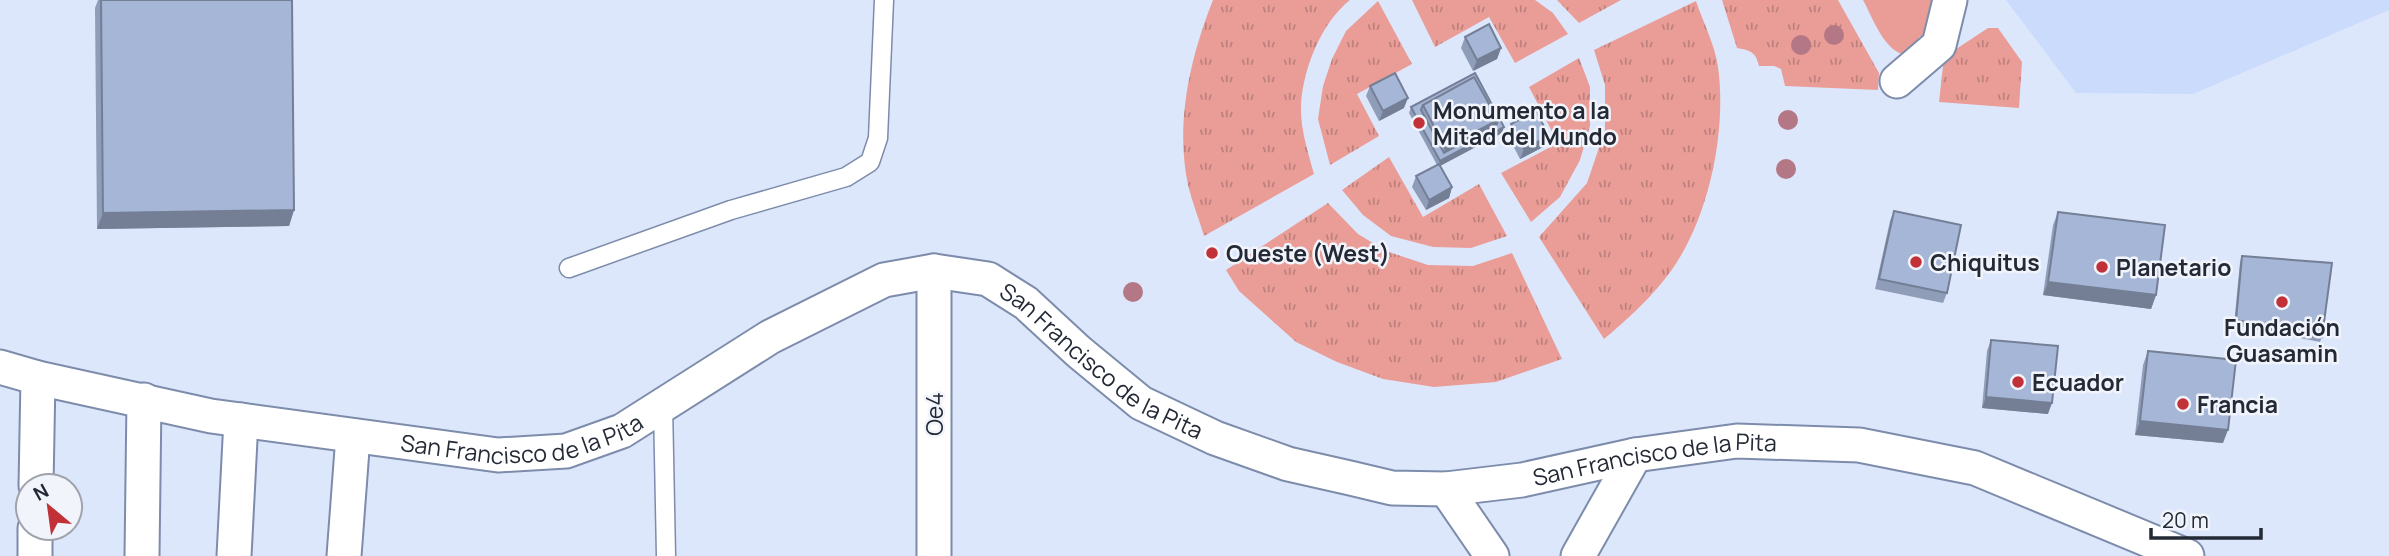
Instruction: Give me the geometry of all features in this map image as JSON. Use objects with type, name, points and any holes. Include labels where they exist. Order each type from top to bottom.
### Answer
[{"type":"street","points":[[1897,81],[1939,45],[1950,0]]},
{"type":"street","name":"San Francisco de la Pita","points":[[0,367],[38,378],[211,416],[498,455],[566,451],[622,431],[770,337],[884,280],[934,271],[988,279],[1026,303],[1079,352],[1141,403],[1215,439],[1288,464],[1382,485],[1446,489],[1522,480],[1635,455],[1737,441],[1859,445],[1976,468],[2187,556]]},
{"type":"street","name":"Oe4","points":[[934,271],[934,556]]},
{"type":"street","points":[[36,472],[38,378]]},
{"type":"street","points":[[142,556],[144,400]]},
{"type":"street","points":[[234,556],[241,420]]},
{"type":"street","points":[[344,556],[353,436]]},
{"type":"street","points":[[1578,556],[1635,455]]},
{"type":"street","points":[[1446,489],[1492,556]]},
{"type":"lane","points":[[569,268],[731,210],[846,177],[870,162],[878,138],[884,0]]},
{"type":"lane","points":[[663,405],[666,556]]},
{"type":"shaded area","points":[[2006,0],[2389,0],[2389,10],[2193,94],[2076,93]]},
{"type":"green space","points":[[1213,0],[1350,0],[1322,34],[1302,91],[1302,122],[1314,174],[1204,236],[1188,185],[1183,138],[1192,68]]},
{"type":"green space","points":[[1412,0],[1535,0],[1553,13],[1568,34],[1515,63],[1489,17],[1435,47]]},
{"type":"green space","points":[[1557,0],[1621,0],[1579,23]]},
{"type":"green space","points":[[1722,0],[1838,0],[1879,73],[1878,90],[1785,86],[1781,69],[1759,66],[1752,52],[1737,48]]},
{"type":"green space","points":[[1863,0],[1942,0],[1934,32],[1919,37],[1916,47],[1909,55],[1893,49],[1887,42]]},
{"type":"green space","points":[[1378,1],[1412,64],[1357,94],[1379,136],[1330,165],[1318,119],[1323,86],[1332,59],[1346,31]]},
{"type":"green space","points":[[1696,1],[1714,50],[1720,92],[1717,146],[1705,200],[1696,226],[1671,271],[1656,290],[1604,339],[1539,237],[1587,183],[1605,130],[1605,85],[1594,50]]},
{"type":"green space","points":[[1988,28],[1998,28],[2022,62],[2019,108],[1939,102],[1944,57]]},
{"type":"green space","points":[[1579,58],[1590,87],[1590,126],[1580,160],[1560,197],[1531,222],[1501,173],[1558,143],[1529,87]]},
{"type":"green space","points":[[1389,157],[1423,217],[1479,184],[1507,236],[1471,248],[1433,247],[1391,236],[1363,215],[1342,190]]},
{"type":"green space","points":[[1328,203],[1358,234],[1386,251],[1428,265],[1473,266],[1512,253],[1562,359],[1496,382],[1434,387],[1383,379],[1337,362],[1296,342],[1239,291],[1226,270]]},
{"type":"building","points":[[101,0],[292,0],[294,210],[103,213]]},
{"type":"building","points":[[1489,24],[1501,48],[1477,60],[1465,37]]},
{"type":"building","points":[[1395,73],[1408,98],[1383,111],[1370,86]]},
{"type":"building","points":[[1475,73],[1504,127],[1440,161],[1411,107]],"holes":[[[1474,77],[1498,120],[1497,124],[1444,153],[1421,110],[1423,105]]]},
{"type":"building","points":[[1474,77],[1498,120],[1445,148],[1423,105]]},
{"type":"building","points":[[1536,111],[1549,136],[1524,149],[1511,124]]},
{"type":"building","points":[[1439,164],[1452,187],[1429,200],[1416,176]]},
{"type":"building","name":"Chiquitus","points":[[1894,211],[1961,225],[1947,293],[1879,279]]},
{"type":"building","name":"Planetario","points":[[2058,212],[2165,225],[2156,295],[2048,282]]},
{"type":"building","points":[[2242,256],[2332,263],[2322,337],[2236,320]]},
{"type":"building","name":"Ecuador","points":[[1991,340],[2058,346],[2052,403],[1986,397]]},
{"type":"building","name":"Francia","points":[[2148,351],[2236,360],[2228,430],[2140,421]]},
{"type":"place","name":"Monumento a la Mitad del Mundo","points":[[1419,123]]},
{"type":"place","name":"Oueste (West)","points":[[1212,253]]},
{"type":"place","name":"Chiquitus","points":[[1916,262]]},
{"type":"place","name":"Planetario","points":[[2102,267]]},
{"type":"place","name":"Fundación Guasamin","points":[[2282,302]]},
{"type":"place","name":"Ecuador","points":[[2018,382]]},
{"type":"place","name":"Francia","points":[[2183,404]]}]
